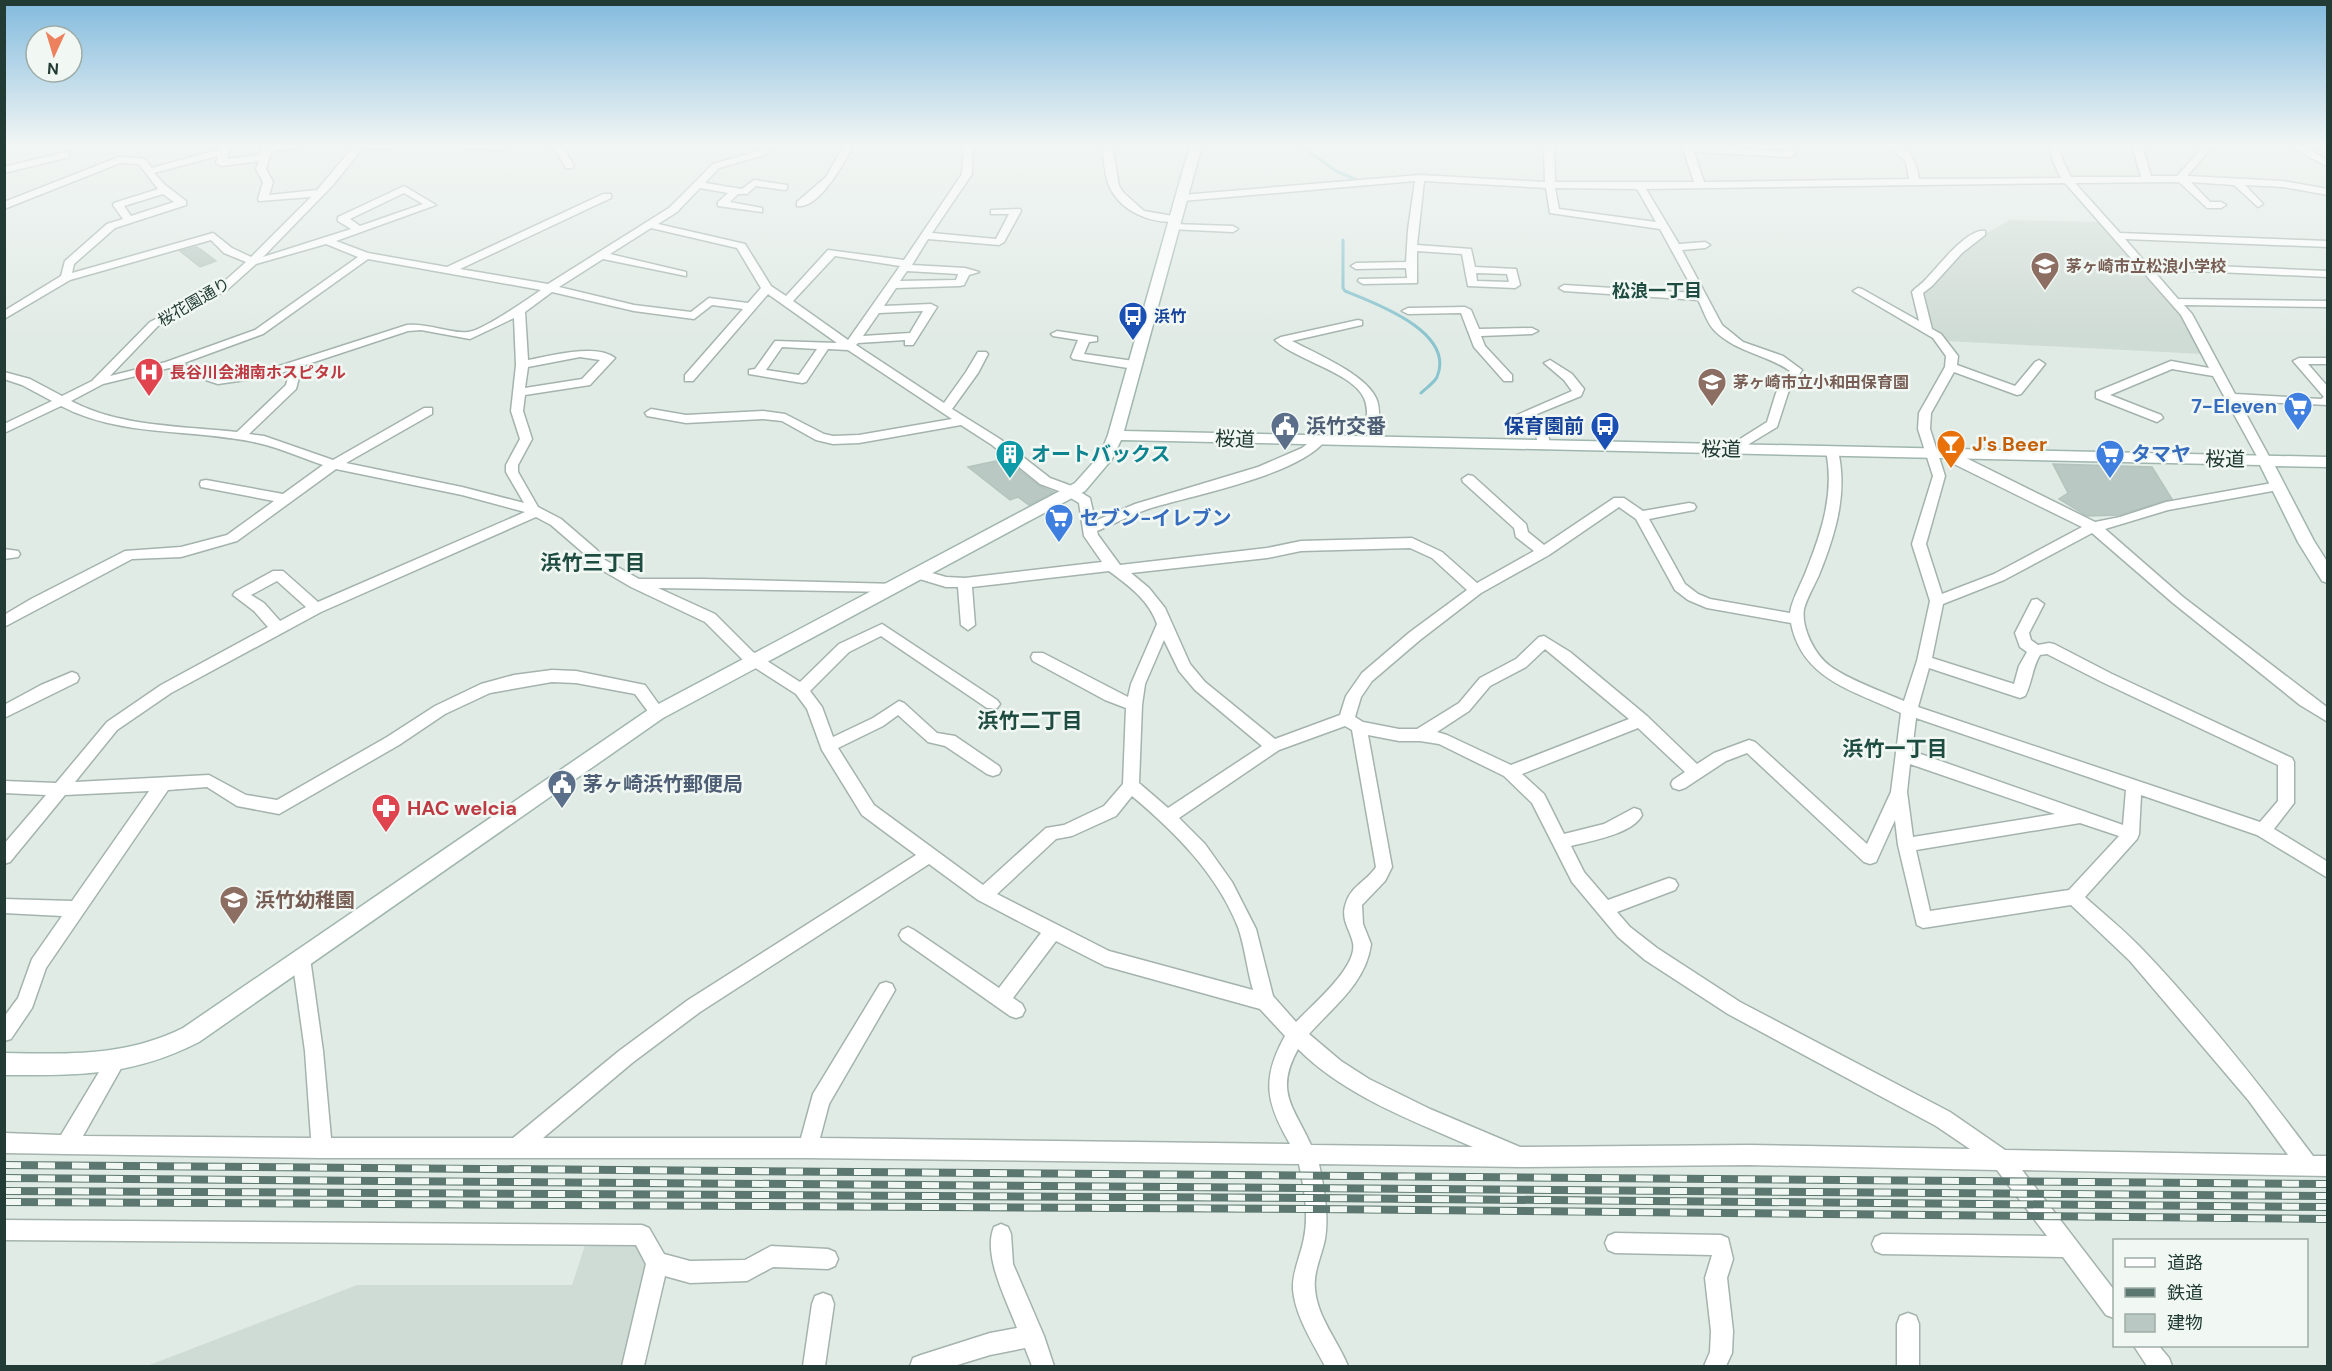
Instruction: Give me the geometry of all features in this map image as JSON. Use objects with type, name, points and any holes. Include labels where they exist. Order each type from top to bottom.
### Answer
[{"type":"street","points":[[121,209],[129,220]]},
{"type":"street","points":[[66,278],[69,263],[111,226],[163,209]]},
{"type":"street","name":"桜花園通り","points":[[4,429],[63,402],[101,380],[146,331],[223,288],[254,261],[304,209]]},
{"type":"street","points":[[360,230],[342,219],[363,209]]},
{"type":"street","points":[[4,316],[66,278],[213,236],[235,255],[254,261],[327,241],[420,209]]},
{"type":"street","points":[[449,270],[579,209]]},
{"type":"street","points":[[170,364],[218,380],[272,372],[407,328],[421,327],[470,336],[519,311],[550,288],[674,209]]},
{"type":"street","points":[[752,209],[758,210]]},
{"type":"street","points":[[851,343],[944,209]]},
{"type":"street","points":[[1135,209],[1141,214],[1174,223],[1233,229]]},
{"type":"street","points":[[4,1064],[115,1063],[141,1058],[175,1044],[657,713],[1072,492],[1098,468],[1107,456],[1115,435],[1178,209]]},
{"type":"street","points":[[1363,281],[1413,286],[1410,265],[1416,209]]},
{"type":"street","points":[[1554,209],[1557,213],[1662,226]]},
{"type":"street","points":[[1653,209],[1717,327],[1749,349],[1779,358],[1796,370],[1782,393],[1773,424],[1744,442],[1741,449]]},
{"type":"street","points":[[2094,209],[2178,302],[2200,336],[2306,542],[2328,577]]},
{"type":"street","points":[[926,236],[999,242],[1016,211],[995,212]]},
{"type":"street","points":[[651,225],[741,246],[767,288],[851,343],[945,410],[996,442],[1045,481],[1072,492],[1087,504],[1091,536],[1115,568],[1144,591],[1160,612],[1184,667],[1200,686],[1273,746]]},
{"type":"street","points":[[1927,330],[1917,291],[1928,284],[1958,251],[1981,233]]},
{"type":"street","points":[[2119,236],[2328,244]]},
{"type":"street","points":[[327,241],[366,256],[550,288],[634,308],[694,316],[709,301],[750,307]]},
{"type":"street","points":[[1674,247],[1705,245]]},
{"type":"street","points":[[1411,248],[1466,248],[1470,270]]},
{"type":"street","points":[[787,302],[832,252],[906,266],[969,272],[960,283],[892,285]]},
{"type":"street","points":[[101,380],[170,364],[259,332],[366,256]]},
{"type":"street","points":[[603,256],[680,272]]},
{"type":"street","points":[[1356,266],[1410,265]]},
{"type":"street","points":[[2146,266],[2328,274]]},
{"type":"street","points":[[689,378],[767,288]]},
{"type":"street","points":[[1564,288],[1702,297]]},
{"type":"street","points":[[1858,291],[1937,336],[1952,356],[1952,367],[1941,382],[1925,413],[1924,429],[1938,476],[1919,544],[1937,601],[1924,661],[1909,710],[1899,792],[1906,845],[1923,920],[2074,897],[2131,834],[2134,786]]},
{"type":"street","points":[[2178,302],[2328,304]]},
{"type":"street","points":[[825,345],[802,379],[756,373],[779,343],[825,345],[911,339],[931,308],[876,310]]},
{"type":"street","points":[[1408,311],[1465,310],[1480,347],[1508,378]]},
{"type":"street","points":[[519,311],[522,365],[521,392],[517,411],[525,444],[512,465],[512,472],[534,510]]},
{"type":"street","points":[[1358,323],[1281,339],[1342,374],[1364,390],[1370,398],[1373,426]]},
{"type":"street","points":[[1474,333],[1532,331]]},
{"type":"street","points":[[1057,334],[1090,338],[1077,357],[1134,366]]},
{"type":"street","points":[[521,392],[586,382],[609,358],[580,354],[522,365]]},
{"type":"street","points":[[945,410],[972,373],[982,354]]},
{"type":"street","points":[[2328,361],[2299,361],[2328,395]]},
{"type":"street","points":[[1544,445],[1541,429],[1523,415],[1577,393],[1578,389],[1568,377],[1550,363]]},
{"type":"street","points":[[1952,367],[2017,391],[2039,363]]},
{"type":"street","points":[[240,436],[292,386],[297,364]]},
{"type":"street","points":[[2157,418],[2100,395],[2171,365],[2219,373]]},
{"type":"street","points":[[4,375],[26,382],[86,414],[116,422],[240,436],[281,445],[333,464],[462,491],[534,510],[556,522],[592,553],[600,563],[636,584],[710,618],[755,661],[801,690],[814,707],[828,746],[868,810],[984,895],[1105,958],[1266,1002]]},
{"type":"street","points":[[2232,397],[2323,404],[2328,400]]},
{"type":"street","points":[[4,622],[36,602],[130,554],[181,552],[232,538],[333,464],[428,411]]},
{"type":"street","points":[[651,413],[686,419],[763,415],[785,418],[833,440],[859,439],[963,421]]},
{"type":"street","name":"桜道","points":[[1115,435],[2328,462]]},
{"type":"street","points":[[1090,529],[1139,507],[1262,470],[1312,450],[1320,440]]},
{"type":"street","points":[[1832,451],[1835,485],[1829,527],[1797,610],[1797,619],[1809,656],[1816,664],[1827,672],[1909,710],[2263,830],[2328,871]]},
{"type":"street","points":[[1948,453],[1958,461],[2094,527],[2178,600],[2305,701],[2328,716]]},
{"type":"street","points":[[1468,479],[1521,527],[1521,534],[1544,552]]},
{"type":"street","points":[[206,484],[286,499]]},
{"type":"street","points":[[1937,601],[1999,577],[2072,536],[2094,527],[2121,521],[2166,506],[2223,498],[2278,486]]},
{"type":"street","points":[[1337,1366],[1319,1333],[1304,1290],[1316,1229],[1312,1176],[1305,1153],[1282,1114],[1277,1098],[1278,1078],[1287,1052],[1296,1036],[1331,1000],[1352,974],[1362,944],[1353,919],[1353,906],[1358,894],[1383,873],[1353,723],[1354,696],[1367,677],[1407,642],[1476,590],[1544,552],[1619,501],[1641,516],[1680,587],[1693,597],[1707,603],[1797,619]]},
{"type":"street","points":[[1641,516],[1689,507]]},
{"type":"street","points":[[4,856],[112,726],[166,689],[316,608],[534,510]]},
{"type":"street","points":[[918,574],[946,582],[964,583],[1267,553],[1301,546],[1412,543],[1437,555],[1476,590]]},
{"type":"street","points":[[278,629],[259,607],[240,596],[278,574],[316,608]]},
{"type":"street","points":[[636,584],[692,582],[827,588],[892,586]]},
{"type":"street","points":[[964,583],[968,625]]},
{"type":"street","points":[[2035,651],[2025,643],[2022,633],[2037,604]]},
{"type":"street","points":[[984,895],[1052,833],[1066,831],[1110,811],[1131,786],[1134,705],[1138,684],[1164,624]]},
{"type":"street","points":[[801,690],[844,648],[882,629],[992,704]]},
{"type":"street","points":[[1420,735],[1464,707],[1485,682],[1521,663],[1544,641],[1577,665],[1642,720],[1696,773]]},
{"type":"street","points":[[1924,661],[2020,692],[2026,666],[2035,651],[2049,648],[2097,675],[2217,728],[2286,762],[2286,803],[2263,830]]},
{"type":"street","points":[[1038,657],[1110,696],[1134,705]]},
{"type":"street","points":[[4,787],[58,789],[209,781],[243,801],[279,807],[464,698],[486,688],[514,681],[552,676],[576,676],[640,689],[657,713]]},
{"type":"street","points":[[4,712],[46,688],[72,678]]},
{"type":"street","points":[[828,746],[878,722],[899,707],[933,738],[955,735],[993,770]]},
{"type":"street","points":[[1510,772],[1642,720]]},
{"type":"street","points":[[1169,816],[1273,746],[1353,723],[1399,735],[1420,735],[1442,739],[1510,772],[1538,799],[1578,877],[1624,932],[1651,954],[1734,1008],[1934,1114],[2001,1160],[2113,1304]]},
{"type":"street","points":[[1678,784],[1720,757],[1749,746],[1870,857],[1899,792]]},
{"type":"street","points":[[1904,755],[2131,834]]},
{"type":"street","points":[[4,1033],[26,1002],[38,965],[162,785]]},
{"type":"street","points":[[1131,786],[1169,816],[1189,836],[1233,900],[1246,927],[1266,1002],[1296,1036],[1347,1078],[1521,1157]]},
{"type":"street","points":[[1561,842],[1608,830],[1634,814]]},
{"type":"street","points":[[1906,845],[2082,816]]},
{"type":"street","points":[[517,1148],[603,1075],[693,1007],[787,944],[837,916],[928,856]]},
{"type":"street","points":[[1604,909],[1669,885]]},
{"type":"street","points":[[2074,897],[2136,954],[2318,1166]]},
{"type":"street","points":[[4,906],[77,909]]},
{"type":"street","points":[[908,935],[1008,1005],[1054,930]]},
{"type":"street","points":[[301,958],[314,1051],[322,1148]]},
{"type":"street","points":[[808,1148],[820,1101],[886,990]]},
{"type":"street","points":[[66,1145],[115,1063]]},
{"type":"street","points":[[4,1143],[322,1148],[808,1148],[1521,1157],[1749,1155],[2318,1166]]},
{"type":"street","points":[[4,1230],[642,1235],[657,1263],[633,1366]]},
{"type":"street","points":[[1001,1234],[1003,1264],[1043,1366]]},
{"type":"street","points":[[1615,1243],[1721,1245],[1723,1259],[1716,1278],[1722,1331],[1721,1353],[1714,1366]]},
{"type":"street","points":[[1882,1244],[2068,1247]]},
{"type":"street","points":[[657,1263],[690,1272],[747,1270],[771,1256],[828,1259]]},
{"type":"street","points":[[814,1366],[823,1305]]},
{"type":"street","points":[[1908,1324],[1908,1366]]},
{"type":"street","points":[[921,1366],[990,1344],[1033,1336]]},
{"type":"street","points":[[2146,1347],[2161,1366]]},
{"type":"shaded area","name":"茅ヶ崎市立松浪小学校","points":[[2010,220],[2101,222],[2177,308],[2203,354],[1946,341],[1930,327],[1920,297],[1940,279],[1958,254],[1972,241]]},
{"type":"shaded area","points":[[585,1245],[639,1245],[649,1263],[626,1366],[147,1366],[357,1285],[572,1285]]},
{"type":"building","points":[[196,247],[216,261],[200,267],[180,251]]},
{"type":"building","name":"オートバックス","points":[[1005,459],[1039,486],[1054,492],[1029,505],[1018,497],[1010,500],[968,467]]},
{"type":"building","name":"タマヤ","points":[[2053,464],[2152,467],[2172,499],[2119,515],[2087,516],[2059,499],[2068,493]]},
{"type":"waterway","points":[[1343,240],[1343,288],[1345,291],[1375,303],[1409,322],[1424,333],[1435,346],[1440,361],[1437,377],[1421,393]]},
{"type":"railway","points":[[4,1165],[2328,1184]]},
{"type":"railway","points":[[4,1178],[2328,1196]]},
{"type":"railway","points":[[4,1191],[1314,1198],[2328,1207]]},
{"type":"railway","points":[[4,1202],[1314,1209],[2328,1219]]},
{"type":"place","name":"茅ヶ崎市立松浪小学校","points":[[2045,292]]},
{"type":"place","name":"浜竹","points":[[1133,342]]},
{"type":"place","name":"長谷川会湘南ホスピタル","points":[[149,398]]},
{"type":"place","name":"茅ヶ崎市立小和田保育園","points":[[1712,408]]},
{"type":"place","name":"7-Eleven","points":[[2298,432]]},
{"type":"place","name":"浜竹交番","points":[[1285,452]]},
{"type":"place","name":"保育園前","points":[[1605,452]]},
{"type":"place","name":"J's Beer","points":[[1951,470]]},
{"type":"place","name":"オートバックス","points":[[1010,480]]},
{"type":"place","name":"タマヤ","points":[[2110,480]]},
{"type":"place","name":"セブン-イレブン","points":[[1059,544]]},
{"type":"place","name":"茅ヶ崎浜竹郵便局","points":[[562,810]]},
{"type":"place","name":"HAC welcia","points":[[386,834]]},
{"type":"place","name":"浜竹幼稚園","points":[[234,926]]},
{"type":"district","name":"松浪一丁目","points":[[1657,291]]},
{"type":"district","name":"浜竹三丁目","points":[[593,563]]},
{"type":"district","name":"浜竹二丁目","points":[[1030,721]]},
{"type":"district","name":"浜竹一丁目","points":[[1895,749]]}]
